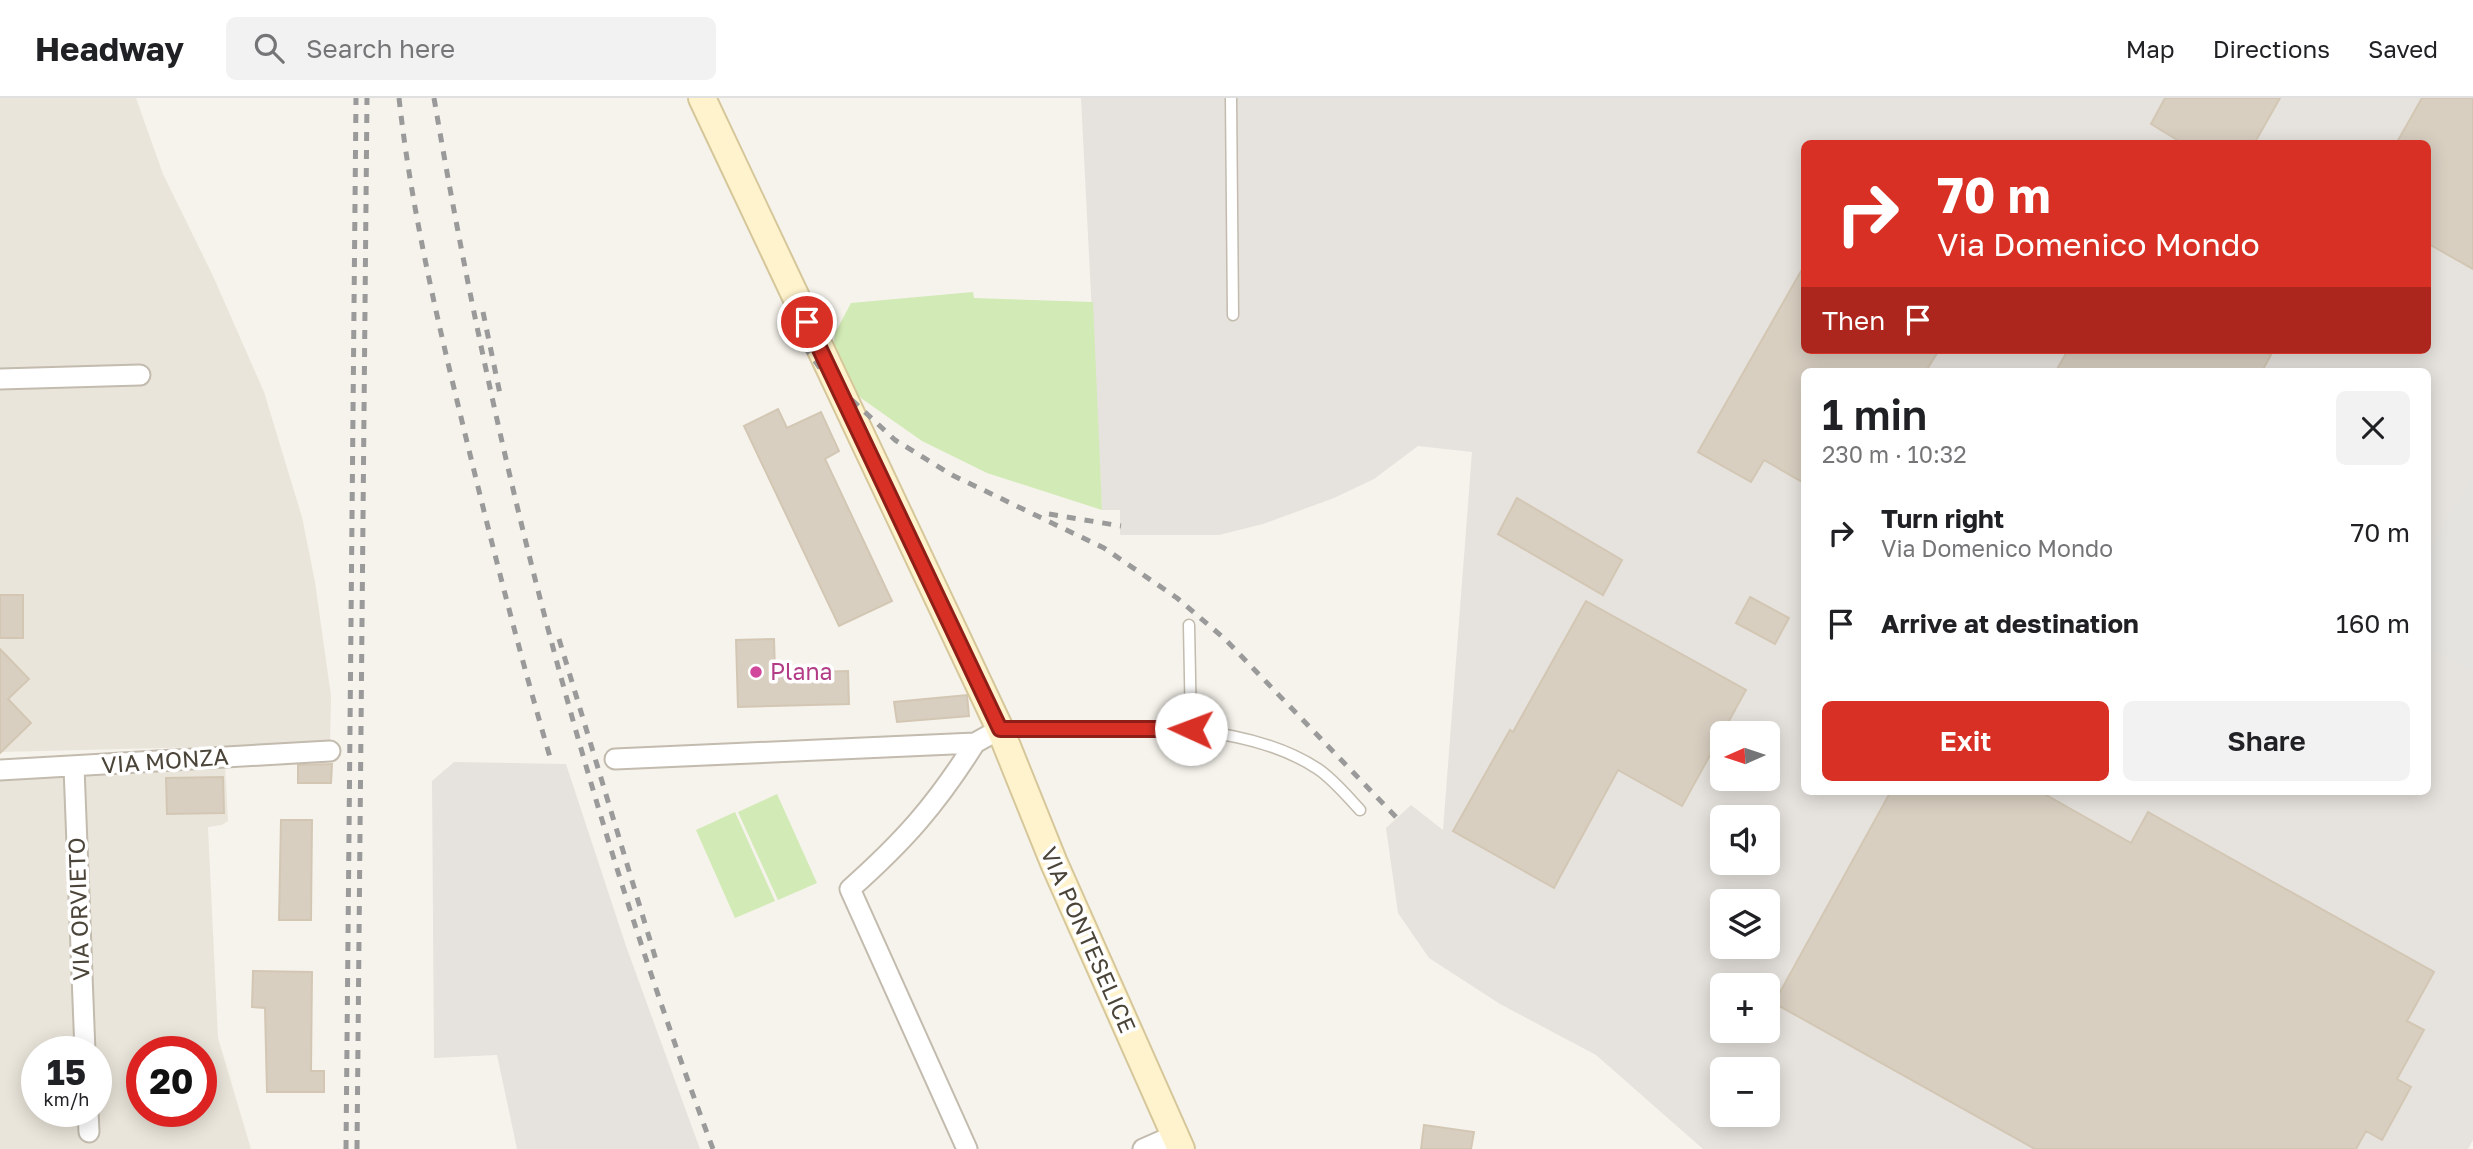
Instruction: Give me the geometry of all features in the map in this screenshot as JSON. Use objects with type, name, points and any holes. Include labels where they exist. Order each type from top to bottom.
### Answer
[{"type":"street","name":"VIA PONTESELICE","points":[[702,98],[1000,729],[1054,863],[1178,1142]]},
{"type":"street","points":[[0,379],[141,375]]},
{"type":"street","points":[[615,759],[975,743],[1000,729]]},
{"type":"street","points":[[967,1149],[850,889],[898,846],[942,795],[975,743]]},
{"type":"street","name":"VIA MONZA","points":[[0,770],[330,751]]},
{"type":"street","name":"VIA ORVIETO","points":[[74,767],[84,1036]]},
{"type":"street","points":[[89,1127],[89,1132]]},
{"type":"street","points":[[1143,1149],[1178,1142]]},
{"type":"lane","points":[[1231,98],[1233,315]]},
{"type":"lane","points":[[1189,625],[1191,729]]},
{"type":"lane","points":[[1000,729],[1191,729],[1290,754],[1335,782],[1360,810]]},
{"type":"shaded area","points":[[0,98],[136,98],[163,174],[213,276],[264,392],[302,517],[315,582],[331,696],[330,744],[0,752]]},
{"type":"shaded area","points":[[1081,98],[2473,98],[2473,1140],[2468,1149],[1703,1149],[1596,1055],[1500,1004],[1429,958],[1398,913],[1386,828],[1411,805],[1443,830],[1472,452],[1418,446],[1374,479],[1334,498],[1263,524],[1219,535],[1120,535],[1120,510],[1102,510]]},
{"type":"shaded area","points":[[2473,474],[2473,673],[2431,649],[2431,547]]},
{"type":"shaded area","points":[[454,762],[566,764],[626,946],[700,1149],[517,1149],[497,1055],[434,1058],[432,781]]},
{"type":"shaded area","points":[[225,765],[228,821],[222,825],[208,827],[218,1038],[251,1149],[0,1149],[0,775]]},
{"type":"green space","points":[[973,292],[974,298],[1093,302],[1102,510],[987,473],[922,441],[858,396],[833,349],[835,333],[851,303]]},
{"type":"green space","points":[[777,794],[817,883],[778,900],[738,812]]},
{"type":"green space","points":[[735,812],[775,901],[735,918],[696,830]]},
{"type":"building","points":[[2165,98],[2280,98],[2256,140],[2177,140],[2151,124]]},
{"type":"building","points":[[2422,98],[2473,98],[2473,269],[2431,245],[2431,140],[2398,140]]},
{"type":"building","points":[[1801,271],[1801,354],[1937,354],[1928,368],[1801,368],[1801,481],[1764,460],[1751,482],[1698,452]]},
{"type":"building","points":[[2066,354],[2271,355],[2264,368],[2058,368]]},
{"type":"building","points":[[778,409],[787,428],[821,412],[839,451],[825,459],[892,601],[839,626],[744,426]]},
{"type":"building","points":[[1517,498],[1622,560],[1603,595],[1498,534]]},
{"type":"building","points":[[0,595],[23,595],[23,638],[0,638]]},
{"type":"building","points":[[1750,597],[1789,618],[1775,644],[1736,623]]},
{"type":"building","points":[[1586,601],[1746,690],[1729,721],[1710,721],[1710,755],[1682,806],[1618,770],[1554,888],[1453,831],[1510,730],[1513,732]]},
{"type":"building","name":"Plana","points":[[774,639],[775,673],[848,671],[849,704],[738,707],[736,640]]},
{"type":"building","points":[[0,649],[29,679],[8,699],[31,723],[0,753]]},
{"type":"building","points":[[967,695],[969,716],[897,722],[894,702]]},
{"type":"building","points":[[332,764],[331,783],[298,783],[298,765]]},
{"type":"building","points":[[223,777],[224,813],[167,814],[166,778]]},
{"type":"building","points":[[1889,795],[2046,795],[2131,843],[2148,812],[2434,972],[2407,1021],[2424,1030],[2397,1079],[2411,1087],[2382,1140],[2366,1131],[2356,1149],[2035,1149],[1780,1006],[1780,992]]},
{"type":"building","points":[[281,820],[312,820],[311,920],[279,920]]},
{"type":"building","points":[[253,971],[312,972],[311,1071],[324,1071],[324,1092],[267,1092],[265,1008],[252,1007]]},
{"type":"building","points":[[1424,1125],[1474,1132],[1471,1149],[1421,1149]]},
{"type":"railway","points":[[346,1149],[356,98]]},
{"type":"railway","points":[[357,1149],[367,98]]},
{"type":"railway","points":[[399,98],[411,186],[437,316],[498,566],[552,764]]},
{"type":"railway","points":[[434,98],[485,366],[548,630],[624,891],[713,1149]]},
{"type":"railway","points":[[483,312],[500,394]]},
{"type":"railway","points":[[783,317],[825,375],[895,440],[952,475],[1104,548],[1177,598],[1225,639],[1397,818]]},
{"type":"railway","points":[[1049,514],[1121,526]]},
{"type":"railway","points":[[559,639],[656,960]]},
{"type":"place","name":"Plana","points":[[756,672]]},
{"type":"route","points":[[807,322],[1000,729],[1191,729]]}]
